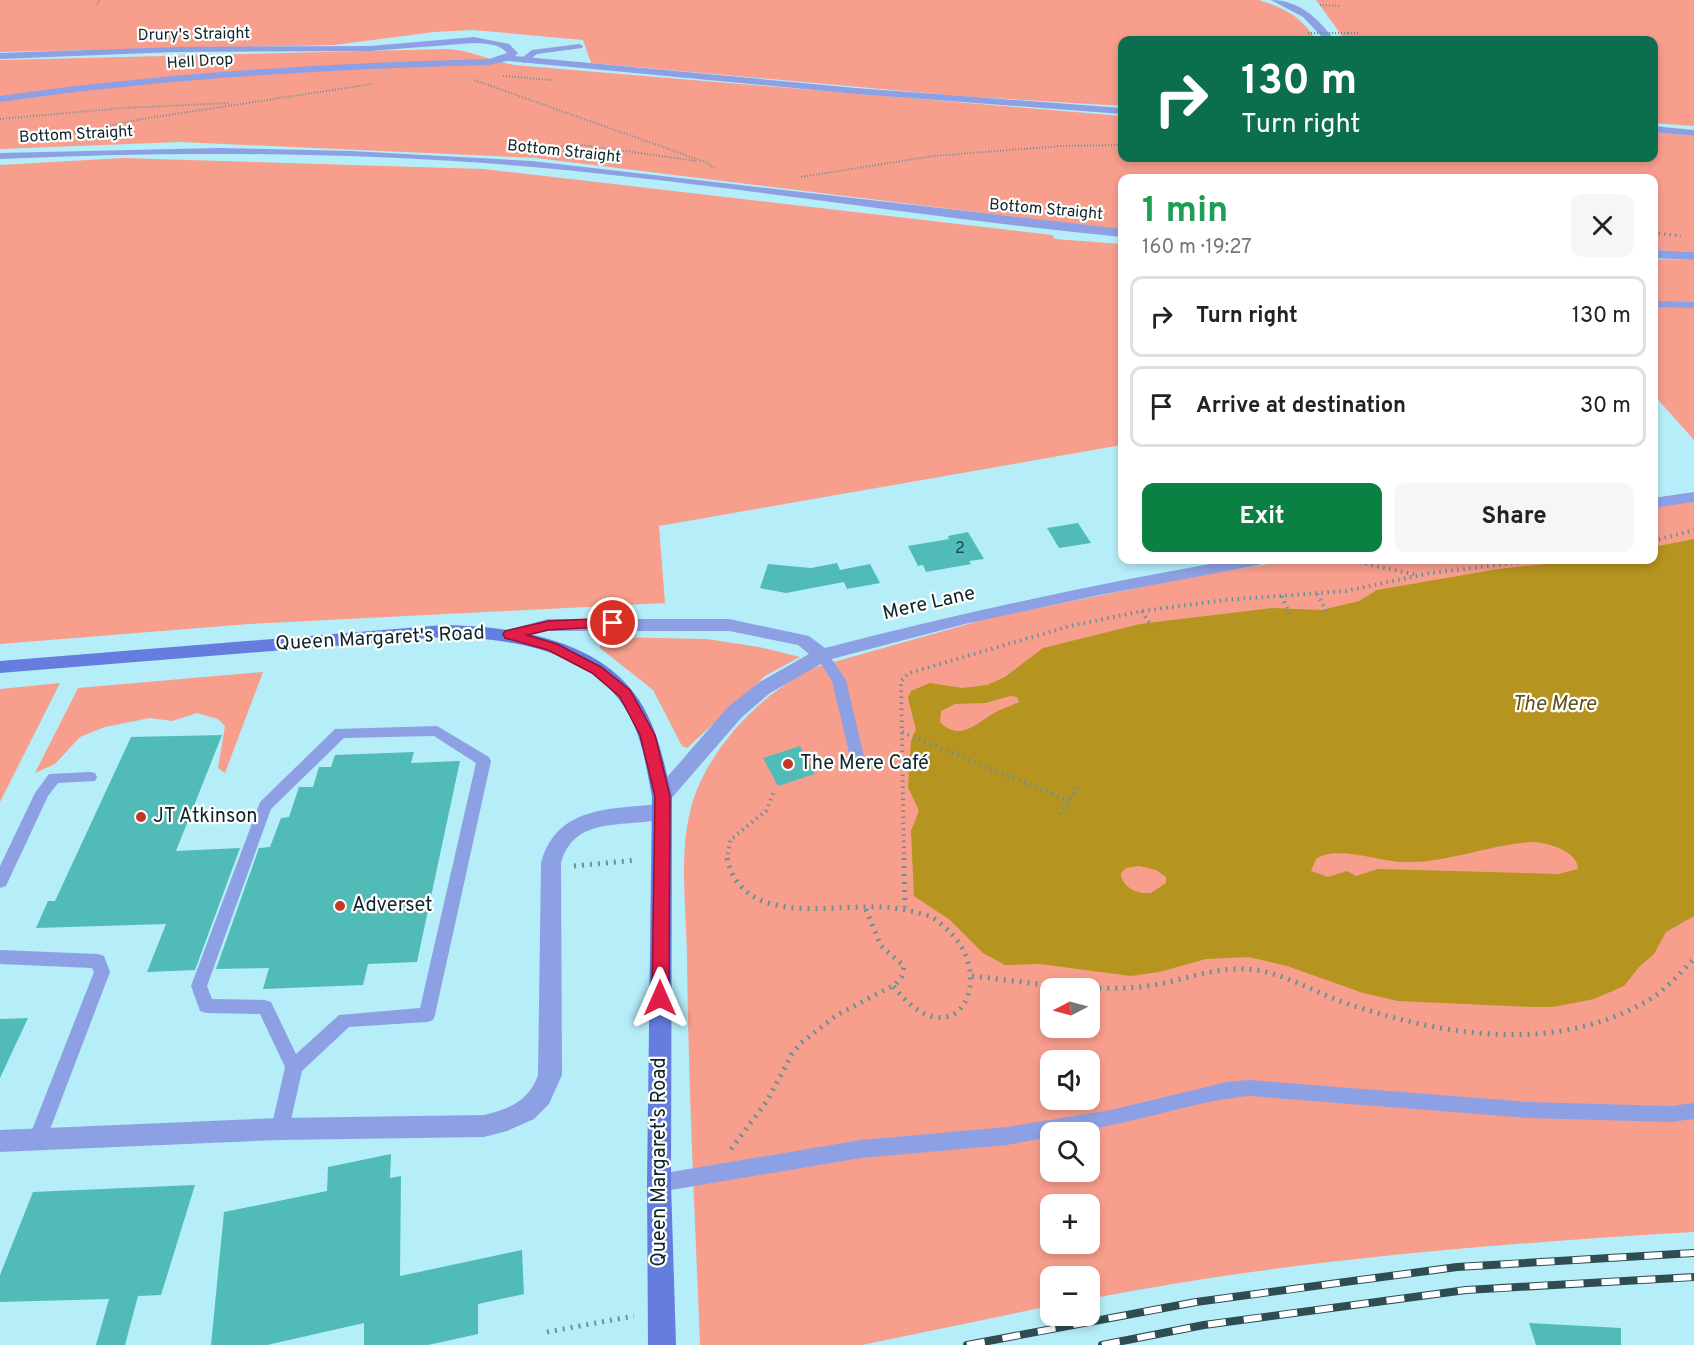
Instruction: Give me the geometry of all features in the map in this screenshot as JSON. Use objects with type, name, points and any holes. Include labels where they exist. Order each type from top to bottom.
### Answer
[{"type":"main road","name":"Queen Margaret's Road","points":[[0,667],[444,631],[481,630],[509,634],[553,647],[596,670],[625,694],[647,735],[662,804],[659,1183],[662,1345]]},
{"type":"street","points":[[1275,0],[1309,15],[1318,22],[1327,36]]},
{"type":"street","points":[[1304,0],[1311,12],[1309,15]]},
{"type":"street","name":"Drury's Straight","points":[[0,56],[215,49],[388,48],[454,41],[490,41],[504,44],[513,50],[507,58]]},
{"type":"street","name":"Hell Drop","points":[[0,99],[104,85],[184,78],[489,62],[507,58],[1000,103],[1118,111]]},
{"type":"street","points":[[1658,129],[1694,133]]},
{"type":"street","name":"Bottom Straight","points":[[0,156],[97,150],[179,149],[530,163],[877,205],[966,219],[1118,233]]},
{"type":"street","points":[[1658,254],[1694,256]]},
{"type":"street","points":[[1658,502],[1694,497]]},
{"type":"street","name":"Mere Lane","points":[[662,804],[735,712],[764,688],[822,654],[976,616],[1095,590],[1237,564]]},
{"type":"street","points":[[509,634],[548,626],[594,623],[729,625],[802,640],[822,654]]},
{"type":"street","points":[[0,1141],[280,1129],[484,1126],[513,1120],[530,1109],[546,1091],[550,1075],[551,863],[557,843],[573,829],[595,820],[662,804]]},
{"type":"lane","points":[[522,61],[538,51],[579,46]]},
{"type":"lane","points":[[1658,304],[1694,305]]},
{"type":"lane","points":[[822,654],[840,680],[858,761]]},
{"type":"lane","points":[[280,1129],[294,1067],[345,1020],[427,1015],[484,761],[437,731],[339,733],[265,806],[199,986],[206,1006],[265,1006],[294,1067]]},
{"type":"lane","points":[[0,882],[42,793],[54,778],[90,777]]},
{"type":"lane","points":[[0,957],[98,961],[102,972],[37,1140]]},
{"type":"lane","points":[[659,1183],[861,1149],[1007,1136],[1111,1118],[1227,1090],[1250,1088],[1528,1110],[1670,1114],[1694,1112]]},
{"type":"path","points":[[97,4],[100,0]]},
{"type":"path","points":[[1308,33],[1358,33]]},
{"type":"path","points":[[470,78],[705,162],[722,173]]},
{"type":"path","points":[[53,137],[142,119],[373,84]]},
{"type":"path","points":[[0,119],[123,108],[251,102]]},
{"type":"path","points":[[794,178],[933,156],[1061,146],[1118,145]]},
{"type":"path","points":[[1658,234],[1683,236]]},
{"type":"path","points":[[1658,539],[1694,531]]},
{"type":"path","points":[[1367,564],[1420,575]]},
{"type":"path","points":[[905,907],[901,681],[909,673],[1070,626],[1142,611],[1346,591],[1420,575],[1509,564]]},
{"type":"path","points":[[1317,594],[1328,614]]},
{"type":"path","points":[[1282,596],[1290,616]]},
{"type":"path","points":[[1142,611],[1152,627]]},
{"type":"path","points":[[902,732],[1069,801]]},
{"type":"path","points":[[1060,814],[1078,786]]},
{"type":"path","points":[[775,789],[764,813],[737,832],[727,848],[727,863],[738,885],[751,897],[777,907],[905,907],[931,915],[954,933],[968,955],[972,976],[964,1002],[954,1014],[944,1020],[931,1019],[920,1013],[893,986]]},
{"type":"path","points":[[571,866],[636,860]]},
{"type":"path","points":[[710,1175],[764,1107],[792,1054],[801,1043],[837,1015],[893,986],[901,978],[904,966],[881,946],[865,907]]},
{"type":"path","points":[[972,976],[1113,989],[1154,985],[1223,970],[1248,970],[1273,975],[1398,1020],[1449,1030],[1520,1035],[1566,1031],[1606,1021],[1647,1001],[1666,987],[1694,959]]},
{"type":"path","points":[[547,1332],[634,1316]]},
{"type":"shaded area","points":[[0,0],[1259,0],[1292,14],[1314,36],[1118,36],[1118,106],[959,96],[591,63],[583,40],[473,30],[434,32],[334,45],[0,52]]},
{"type":"shaded area","points":[[1316,0],[1694,0],[1694,126],[1658,123],[1658,36],[1342,36]]},
{"type":"shaded area","points":[[447,49],[464,51],[514,65],[1118,116],[1118,162],[1658,162],[1658,132],[1694,136],[1694,252],[1658,250],[1658,174],[1118,174],[1118,230],[536,158],[180,142],[0,149],[0,60]]},
{"type":"shaded area","points":[[123,158],[484,169],[1052,235],[1055,239],[1118,244],[1118,446],[659,526],[665,603],[249,624],[0,644],[0,165]]},
{"type":"shaded area","points":[[1658,259],[1694,260],[1694,440],[1658,400]]},
{"type":"shaded area","points":[[1694,501],[1694,1232],[1390,1255],[1239,1274],[1100,1297],[1100,1266],[1040,1266],[1040,1308],[862,1345],[700,1345],[684,893],[686,831],[696,792],[716,753],[730,735],[761,703],[797,677],[816,667],[993,617],[1212,573],[1269,564],[1658,564],[1658,507]]},
{"type":"shaded area","points":[[611,637],[707,639],[759,647],[800,657],[765,676],[687,748],[682,746],[653,690],[600,648],[600,642]]},
{"type":"shaded area","points":[[263,672],[225,773],[218,768],[225,726],[218,719],[197,713],[172,721],[150,718],[105,727],[80,737],[55,764],[35,773],[78,688]]},
{"type":"shaded area","points":[[60,683],[0,802],[0,689]]},
{"type":"water","name":"The Mere","points":[[1694,539],[1694,916],[1666,932],[1654,954],[1639,967],[1624,986],[1594,999],[1553,1007],[1533,1007],[1398,1001],[1363,993],[1287,966],[1249,957],[1206,959],[1159,972],[1131,976],[1040,964],[1005,965],[983,953],[950,920],[914,896],[911,831],[919,811],[908,787],[911,741],[916,730],[908,698],[911,691],[930,683],[962,688],[987,685],[1005,677],[1043,648],[1140,624],[1272,608],[1322,610],[1359,601],[1377,590],[1498,569],[1545,564],[1658,564],[1658,546]],"holes":[[[1010,696],[1017,697],[1019,702],[996,712],[969,729],[955,731],[940,722],[941,711],[955,704],[986,703]],[[1534,842],[1554,846],[1568,853],[1577,863],[1578,869],[1558,874],[1378,869],[1356,876],[1347,871],[1328,877],[1311,871],[1316,859],[1334,853],[1392,861],[1419,862]],[[1139,866],[1156,870],[1166,877],[1166,883],[1151,893],[1131,889],[1124,882],[1121,873],[1126,868]]]},
{"type":"building","points":[[1078,523],[1091,543],[1059,548],[1047,528]]},
{"type":"building","points":[[968,532],[984,559],[969,561],[971,564],[926,572],[923,565],[918,566],[908,546],[949,539],[948,536]]},
{"type":"building","points":[[837,563],[840,570],[870,564],[880,583],[847,589],[844,582],[786,593],[760,588],[768,564],[811,568]]},
{"type":"building","name":"JT Atkinson","points":[[222,735],[176,851],[240,848],[195,970],[147,972],[166,924],[36,928],[48,901],[55,901],[131,737]]},
{"type":"building","name":"The Mere Café","points":[[800,746],[815,774],[778,786],[763,758]]},
{"type":"building","name":"Adverset","points":[[414,752],[411,763],[460,761],[417,962],[368,964],[363,985],[263,989],[269,968],[216,969],[259,848],[270,847],[281,818],[289,817],[299,787],[313,787],[319,767],[331,767],[335,755]]},
{"type":"building","points":[[28,1018],[0,1078],[0,1019]]},
{"type":"building","points":[[391,1154],[390,1178],[401,1176],[400,1276],[522,1250],[524,1294],[478,1304],[478,1334],[428,1345],[364,1345],[364,1323],[267,1345],[211,1345],[224,1212],[327,1191],[328,1167]]},
{"type":"building","points":[[195,1185],[161,1295],[138,1296],[125,1345],[96,1345],[109,1299],[0,1302],[0,1275],[33,1192]]},
{"type":"building","points":[[1529,1323],[1621,1328],[1621,1345],[1536,1345]]},
{"type":"railway","points":[[967,1345],[1196,1302],[1457,1267],[1694,1253]]},
{"type":"railway","points":[[1102,1345],[1204,1325],[1466,1290],[1694,1277]]},
{"type":"place","name":"The Mere Café","points":[[788,764]]},
{"type":"place","name":"JT Atkinson","points":[[141,817]]},
{"type":"place","name":"Adverset","points":[[340,906]]},
{"type":"route","points":[[613,623],[548,626],[509,634],[553,647],[596,670],[625,694],[647,735],[662,796],[660,998]]}]
